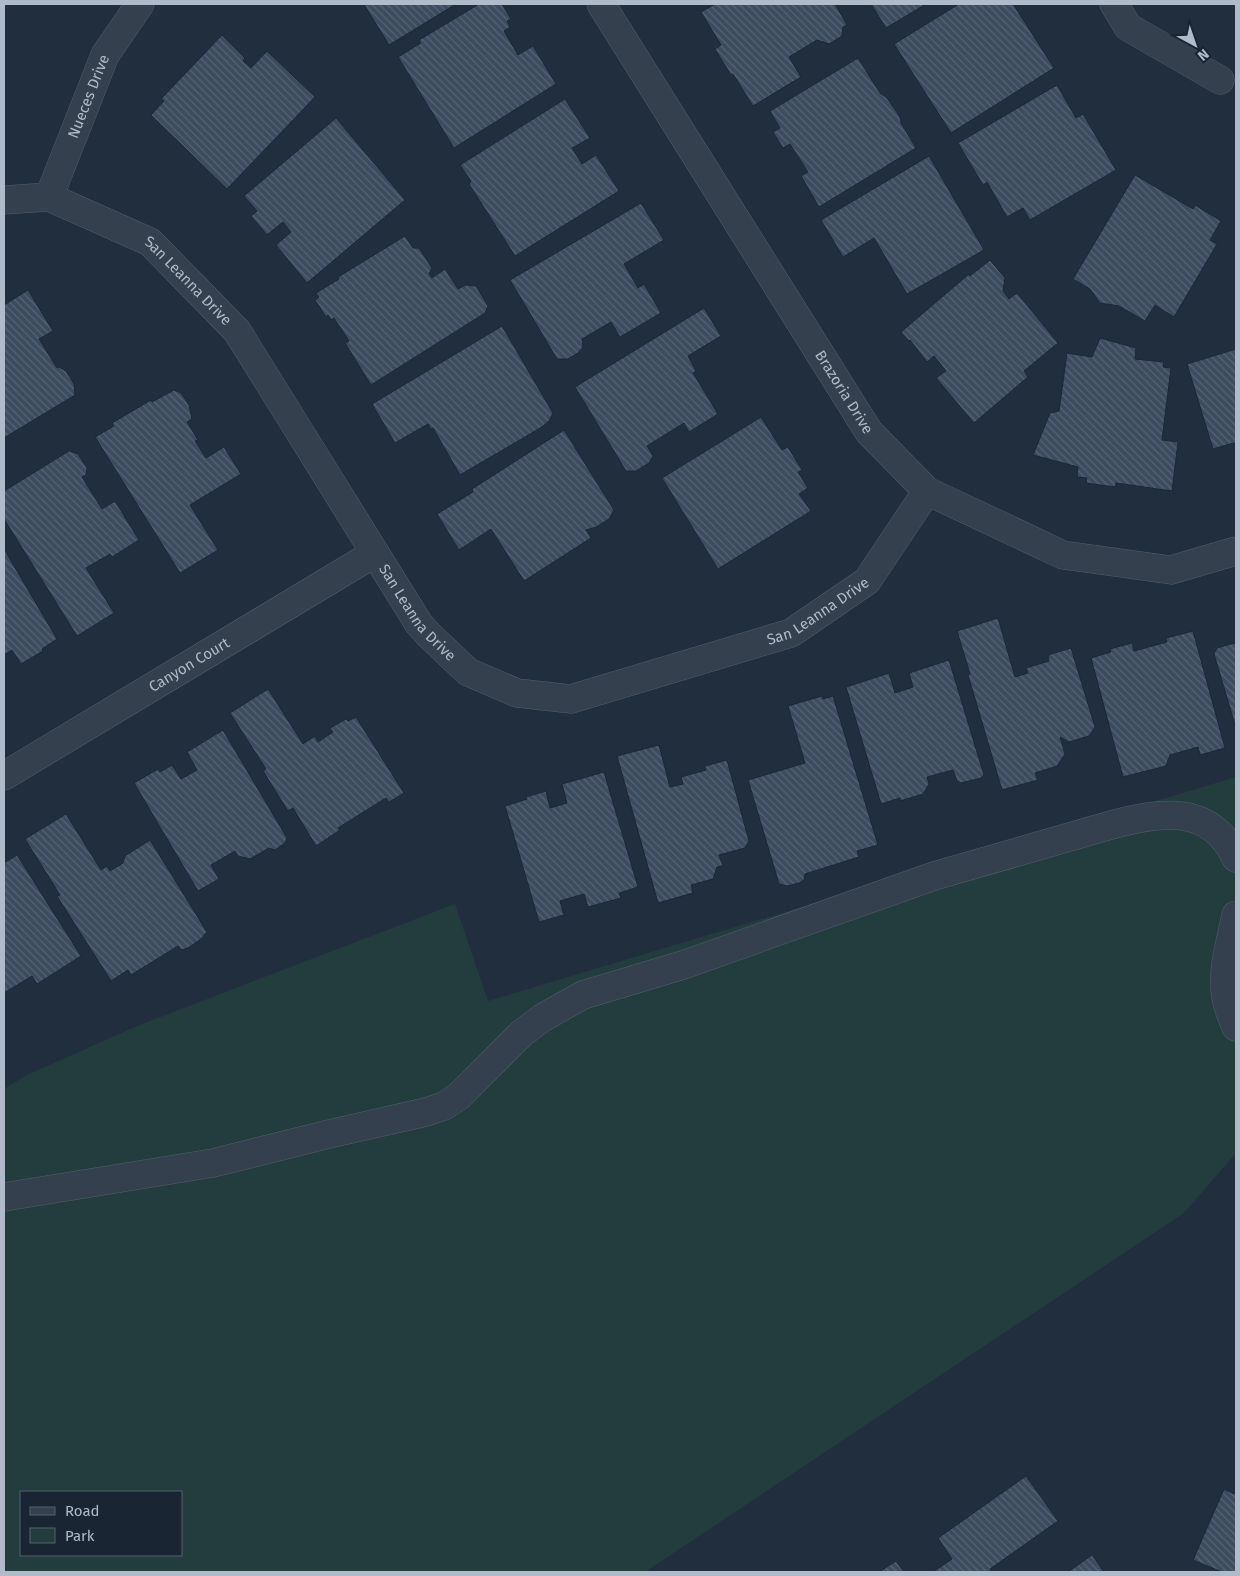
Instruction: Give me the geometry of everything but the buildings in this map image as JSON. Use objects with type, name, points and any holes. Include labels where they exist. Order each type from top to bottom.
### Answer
[{"type":"street","name":"Nueces Drive","points":[[49,197],[105,55],[140,4]]},
{"type":"street","name":"Brazoria Drive","points":[[601,4],[869,432],[927,491],[1063,555],[1171,570],[1236,550]]},
{"type":"street","points":[[1114,4],[1128,26],[1220,80]]},
{"type":"street","name":"San Leanna Drive","points":[[4,200],[49,197],[150,242],[237,331],[419,624],[428,635],[468,672],[517,694],[571,699],[791,633],[867,581],[927,491]]},
{"type":"street","name":"Canyon Court","points":[[4,776],[375,553]]},
{"type":"street","points":[[4,1197],[213,1163],[426,1112],[444,1106],[460,1096],[521,1034],[548,1014],[583,995],[683,965],[934,876],[1111,825],[1141,817],[1183,815],[1207,825],[1218,833],[1236,858]]},
{"type":"street","points":[[1236,915],[1224,983],[1226,997],[1236,1026]]},
{"type":"green space","points":[[1236,777],[1236,1153],[1184,1213],[645,1572],[4,1572],[4,1089],[27,1075],[137,1026],[455,904],[488,1001]]}]
